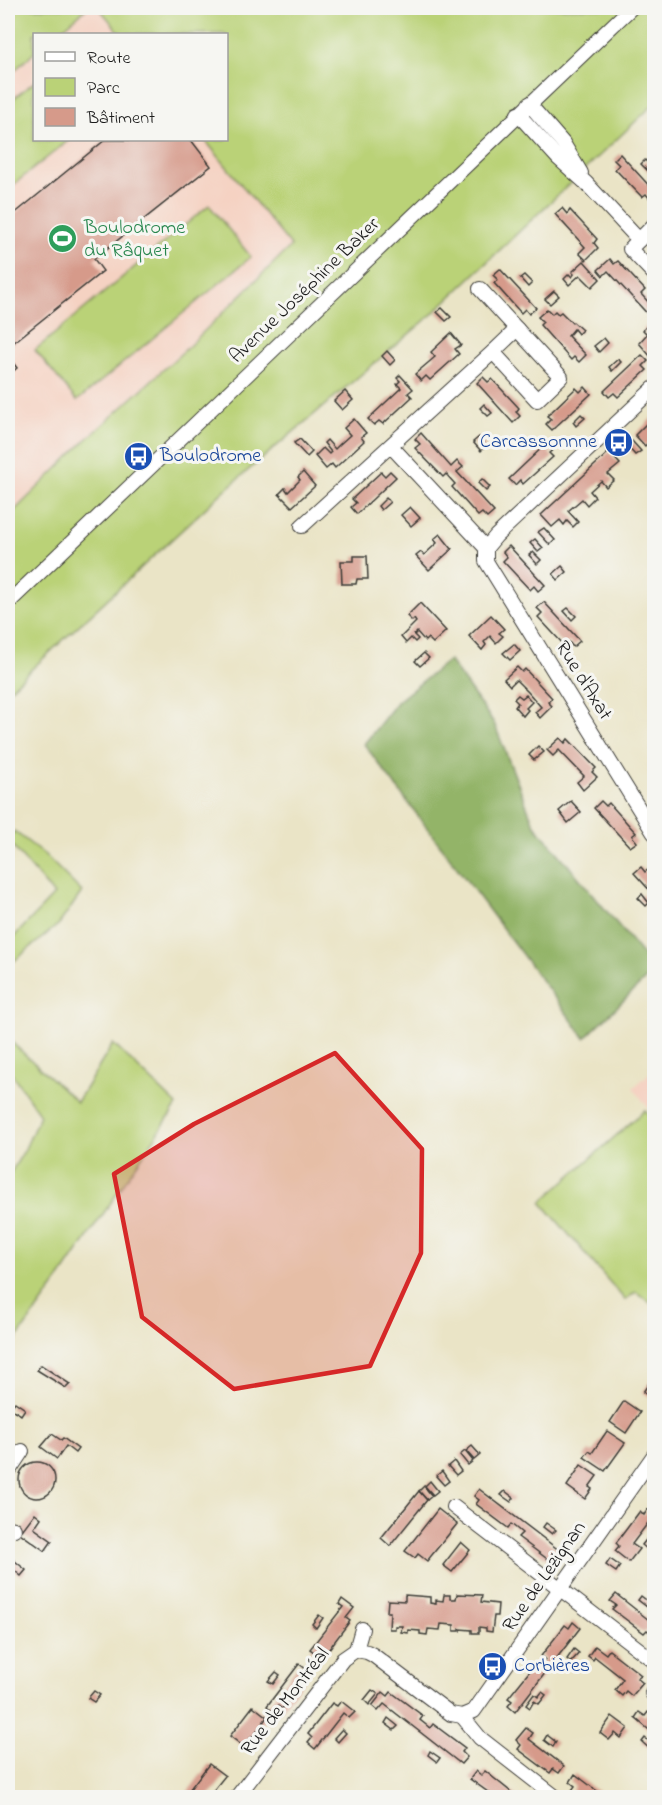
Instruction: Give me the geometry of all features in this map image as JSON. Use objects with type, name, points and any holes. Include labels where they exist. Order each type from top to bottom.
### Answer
[{"type":"street","name":"Avenue Joséphine Baker","points":[[9,598],[631,8]]},
{"type":"street","points":[[529,104],[562,143],[586,183]]},
{"type":"street","points":[[518,114],[639,240]]},
{"type":"street","points":[[654,225],[630,249],[654,274]]},
{"type":"street","points":[[480,289],[561,377],[537,400],[493,352]]},
{"type":"street","points":[[302,526],[517,329]]},
{"type":"street","points":[[391,446],[486,548],[654,388]]},
{"type":"street","name":"Rue d'Axat","points":[[486,548],[486,561],[654,832]]},
{"type":"street","points":[[8,1472],[22,1451]]},
{"type":"street","name":"Rue de Lezignan","points":[[462,1716],[469,1714],[479,1706],[654,1455]]},
{"type":"street","points":[[454,1507],[654,1661]]},
{"type":"street","name":"Rue de Montréal","points":[[236,1797],[343,1659],[356,1650],[362,1629]]},
{"type":"street","points":[[356,1650],[373,1655],[446,1711],[462,1716],[480,1738],[557,1797]]},
{"type":"street","points":[[654,1690],[652,1693],[654,1695]]},
{"type":"highlighted area","points":[[335,1053],[422,1149],[421,1253],[370,1366],[234,1389],[142,1317],[114,1174],[194,1124]]},
{"type":"shaded area","points":[[87,8],[99,8],[120,33],[57,33]]},
{"type":"shaded area","points":[[33,54],[33,141],[206,141],[291,246],[8,517],[8,76]]},
{"type":"shaded area","points":[[654,1069],[654,1115],[633,1088]]},
{"type":"green space","points":[[8,8],[87,8],[57,33],[33,33],[33,54],[8,76]]},
{"type":"green space","points":[[99,8],[654,8],[654,104],[429,317],[225,490],[8,691],[8,517],[291,246],[206,141],[228,141],[228,33],[120,33]]},
{"type":"green space","points":[[33,83],[33,141],[68,141],[8,189],[8,103]]},
{"type":"green space","points":[[209,205],[251,257],[77,401],[35,350]]},
{"type":"green space","points":[[449,660],[494,723],[534,824],[654,968],[654,971],[585,1038],[364,744],[398,701]]},
{"type":"green space","points":[[14,831],[45,855],[82,892],[59,924],[8,966],[8,943],[54,895],[8,841]]},
{"type":"green space","points":[[8,1039],[77,1102],[113,1044],[177,1105],[55,1285],[8,1348],[8,1177],[24,1151],[40,1115],[8,1068]]},
{"type":"green space","points":[[645,1110],[654,1121],[654,1302],[652,1304],[636,1292],[625,1300],[541,1202]]},
{"type":"building","name":"Boulodrome du Râquet","points":[[104,141],[192,141],[211,166],[94,259],[103,271],[8,347],[8,219]]},
{"type":"building","points":[[620,154],[654,191],[650,199],[646,194],[642,197],[615,169],[619,165],[614,160]]},
{"type":"building","points":[[645,160],[653,168],[649,172],[641,164]]},
{"type":"building","points":[[562,208],[567,214],[570,210],[597,239],[594,243],[598,248],[586,260],[579,253],[585,247],[555,214]]},
{"type":"building","points":[[610,259],[614,264],[618,261],[645,290],[641,294],[650,304],[654,300],[654,321],[608,271],[603,276],[598,270]]},
{"type":"building","points":[[584,261],[600,279],[592,287],[580,275],[569,285],[564,279],[569,274],[572,277],[574,274],[572,272]]},
{"type":"building","points":[[500,269],[536,308],[529,314],[525,309],[521,313],[494,283],[498,280],[493,275]]},
{"type":"building","points":[[524,275],[532,283],[528,287],[520,278]]},
{"type":"building","points":[[554,291],[559,296],[550,304],[545,299]]},
{"type":"building","points":[[442,308],[451,317],[446,321],[437,312]]},
{"type":"building","points":[[547,309],[552,314],[555,311],[558,314],[561,312],[582,330],[578,334],[574,329],[568,336],[586,355],[579,362],[574,357],[571,360],[540,325],[543,322],[538,317]]},
{"type":"building","points":[[647,326],[654,336],[651,344],[654,354],[651,357],[639,343],[647,334],[643,330]]},
{"type":"building","points":[[451,333],[461,345],[455,349],[459,354],[430,380],[426,376],[421,381],[415,374],[435,357],[431,352]]},
{"type":"building","points":[[604,338],[608,343],[599,352],[594,346]]},
{"type":"building","points":[[387,351],[395,360],[390,365],[382,356]]},
{"type":"building","points":[[642,355],[648,361],[643,366],[647,370],[618,397],[614,393],[609,397],[604,391]]},
{"type":"building","points":[[8,356],[17,368],[8,376]]},
{"type":"building","points":[[618,359],[621,362],[612,371],[609,367]]},
{"type":"building","points":[[400,375],[413,389],[408,393],[412,397],[383,424],[379,421],[374,425],[368,419],[401,388],[397,384],[400,381],[397,378]]},
{"type":"building","points":[[483,377],[488,382],[492,379],[519,408],[516,412],[520,416],[513,423],[477,383]]},
{"type":"building","points":[[585,387],[591,394],[552,430],[546,424],[551,419],[547,416],[576,388],[580,392]]},
{"type":"building","points":[[345,391],[353,400],[342,410],[334,401]]},
{"type":"building","points":[[484,404],[492,413],[488,416],[480,408]]},
{"type":"building","points":[[581,414],[585,418],[576,426],[573,422]]},
{"type":"building","points":[[654,416],[654,442],[652,439],[645,446],[635,435]]},
{"type":"building","points":[[354,419],[366,433],[361,437],[364,441],[335,468],[332,464],[326,469],[315,456],[323,448],[329,454],[331,452],[324,443],[327,440],[335,449],[350,435],[344,428]]},
{"type":"building","points":[[421,433],[451,467],[457,461],[463,467],[457,472],[494,512],[487,518],[482,513],[478,516],[452,487],[455,484],[446,474],[443,477],[415,448],[420,444],[415,439]]},
{"type":"building","points":[[479,437],[486,446],[481,451],[473,442]]},
{"type":"building","points":[[300,439],[312,452],[307,457],[294,443]]},
{"type":"building","points":[[632,441],[641,451],[635,455],[627,446]]},
{"type":"building","points":[[548,442],[554,449],[549,453],[553,457],[523,484],[520,480],[515,485],[509,479]]},
{"type":"building","points":[[609,452],[620,464],[608,474],[614,480],[606,487],[601,481],[590,491],[595,497],[587,505],[582,499],[568,511],[578,522],[573,527],[567,521],[564,525],[560,520],[552,527],[541,515]]},
{"type":"building","points":[[390,471],[396,477],[357,514],[351,507],[356,503],[352,499],[381,472],[385,476]]},
{"type":"building","points":[[303,472],[315,486],[292,507],[279,494],[285,488],[288,492],[300,480],[298,477]]},
{"type":"building","points":[[482,479],[490,487],[486,491],[478,483]]},
{"type":"building","points":[[386,498],[390,502],[381,510],[378,506]]},
{"type":"building","points":[[410,507],[420,518],[411,526],[401,515]]},
{"type":"building","points":[[544,528],[555,540],[550,545],[538,532]]},
{"type":"building","points":[[440,534],[452,549],[429,570],[416,556],[421,552],[424,555],[437,543],[434,539]]},
{"type":"building","points":[[535,539],[543,548],[538,552],[530,543]]},
{"type":"building","points":[[509,546],[545,585],[538,591],[534,586],[530,590],[503,561],[507,557],[503,552]]},
{"type":"building","points":[[533,552],[541,560],[537,564],[529,555]]},
{"type":"building","points":[[354,556],[367,556],[368,579],[357,579],[356,584],[342,584],[341,561],[354,561]]},
{"type":"building","points":[[562,566],[567,572],[558,580],[553,574]]},
{"type":"building","points":[[544,602],[580,641],[573,647],[569,642],[565,646],[538,617],[542,613],[537,608]]},
{"type":"building","points":[[420,603],[446,631],[433,643],[428,638],[425,641],[417,632],[414,635],[418,639],[415,642],[411,638],[406,643],[401,637],[416,622],[407,616]]},
{"type":"building","points":[[568,608],[576,616],[572,620],[564,611]]},
{"type":"building","points":[[491,615],[504,629],[499,633],[503,636],[496,643],[490,636],[484,642],[486,645],[482,650],[469,636]]},
{"type":"building","points":[[514,644],[520,651],[510,660],[503,653]]},
{"type":"building","points":[[424,653],[429,658],[420,666],[415,661]]},
{"type":"building","points":[[517,667],[522,672],[525,669],[552,698],[548,702],[552,706],[540,718],[535,712],[541,707],[528,692],[516,680],[510,686],[504,679]]},
{"type":"building","points":[[518,695],[522,698],[526,695],[532,702],[526,708],[528,710],[523,716],[515,707],[518,703],[514,699]]},
{"type":"building","points":[[560,738],[565,743],[568,739],[596,768],[592,772],[597,777],[583,790],[577,782],[584,776],[559,750],[553,756],[547,750]]},
{"type":"building","points":[[538,746],[544,752],[534,760],[529,755]]},
{"type":"building","points":[[571,801],[581,812],[568,823],[559,811]]},
{"type":"building","points":[[601,801],[606,806],[609,803],[636,833],[632,836],[637,842],[630,847],[594,808]]},
{"type":"building","points":[[641,867],[645,872],[649,869],[654,875],[654,895],[634,873]]},
{"type":"building","points":[[642,894],[649,903],[646,906],[638,898]]},
{"type":"building","points":[[41,1365],[70,1384],[66,1388],[37,1370]]},
{"type":"building","points":[[654,1376],[654,1400],[643,1392]]},
{"type":"building","points":[[624,1401],[640,1412],[626,1433],[610,1422]]},
{"type":"building","points":[[15,1402],[25,1409],[21,1415],[10,1408]]},
{"type":"building","points":[[607,1431],[625,1443],[605,1471],[584,1457],[589,1451],[592,1453]]},
{"type":"building","points":[[52,1434],[61,1440],[63,1438],[78,1449],[75,1453],[66,1446],[57,1459],[41,1447]]},
{"type":"building","points":[[472,1446],[480,1455],[474,1460],[466,1451]]},
{"type":"building","points":[[465,1451],[473,1461],[468,1465],[460,1455]]},
{"type":"building","points":[[454,1461],[461,1471],[456,1475],[448,1466]]},
{"type":"building","points":[[37,1462],[50,1467],[55,1480],[50,1493],[37,1498],[24,1493],[19,1480],[24,1467]]},
{"type":"building","points":[[581,1465],[597,1476],[589,1487],[592,1489],[585,1499],[567,1486]]},
{"type":"building","points":[[442,1471],[449,1481],[444,1485],[436,1476]]},
{"type":"building","points":[[430,1481],[438,1491],[433,1495],[425,1486]]},
{"type":"building","points":[[424,1486],[432,1496],[427,1500],[419,1491]]},
{"type":"building","points":[[479,1489],[564,1554],[558,1561],[553,1557],[550,1561],[518,1537],[522,1533],[511,1524],[508,1528],[476,1504],[479,1500],[474,1496]]},
{"type":"building","points":[[419,1491],[427,1500],[390,1546],[381,1538]]},
{"type":"building","points":[[505,1491],[514,1498],[511,1502],[501,1495]]},
{"type":"building","points":[[438,1509],[457,1524],[427,1561],[418,1554],[415,1558],[405,1551]]},
{"type":"building","points":[[648,1509],[654,1515],[632,1544],[639,1549],[629,1562],[615,1551],[619,1546],[616,1543],[640,1511],[644,1515]]},
{"type":"building","points":[[35,1513],[41,1518],[34,1528],[52,1541],[45,1551],[20,1533]]},
{"type":"building","points":[[546,1523],[556,1530],[552,1534],[543,1527]]},
{"type":"building","points":[[649,1536],[654,1539],[647,1549],[642,1545]]},
{"type":"building","points":[[461,1542],[470,1550],[452,1572],[443,1565]]},
{"type":"building","points":[[10,1557],[26,1570],[21,1576],[8,1565]]},
{"type":"building","points":[[610,1559],[620,1566],[616,1572],[606,1565]]},
{"type":"building","points":[[457,1594],[482,1595],[481,1602],[498,1604],[492,1632],[479,1627],[479,1633],[460,1629],[460,1631],[454,1631],[454,1625],[441,1624],[440,1630],[428,1629],[427,1635],[420,1634],[420,1631],[401,1632],[402,1626],[389,1629],[388,1600],[405,1601],[405,1595],[430,1597],[430,1603],[436,1604],[436,1600],[443,1601],[444,1595],[450,1595],[450,1599],[456,1599]]},
{"type":"building","points":[[616,1594],[654,1624],[652,1634],[647,1630],[644,1633],[612,1609],[616,1605],[610,1601]]},
{"type":"building","points":[[641,1596],[650,1603],[647,1607],[638,1600]]},
{"type":"building","points":[[342,1599],[354,1608],[346,1618],[350,1621],[326,1653],[322,1650],[318,1655],[310,1649],[343,1607],[339,1604]]},
{"type":"building","points":[[319,1615],[323,1618],[316,1628],[312,1624]]},
{"type":"building","points":[[573,1622],[580,1628],[515,1712],[508,1706],[512,1701],[508,1698],[533,1667],[537,1670],[545,1659],[541,1656],[565,1625],[569,1628]]},
{"type":"building","points":[[595,1646],[606,1654],[609,1650],[641,1675],[637,1678],[643,1683],[632,1696],[626,1691],[622,1696],[615,1690],[623,1679],[595,1657],[593,1660],[588,1656]]},
{"type":"building","points":[[574,1649],[579,1653],[571,1662],[567,1659]]},
{"type":"building","points":[[299,1664],[306,1669],[302,1675],[306,1678],[282,1709],[278,1706],[273,1712],[267,1706]]},
{"type":"building","points":[[276,1672],[280,1675],[273,1684],[268,1681]]},
{"type":"building","points":[[372,1690],[378,1694],[369,1705],[364,1700]]},
{"type":"building","points":[[94,1691],[100,1695],[94,1702],[88,1698]]},
{"type":"building","points":[[383,1692],[388,1696],[391,1692],[423,1716],[420,1720],[430,1728],[433,1724],[465,1748],[462,1752],[467,1757],[461,1764],[384,1704],[378,1711],[372,1706]]},
{"type":"building","points":[[542,1692],[546,1695],[539,1704],[534,1701],[530,1708],[526,1705],[534,1694],[538,1697]]},
{"type":"building","points":[[341,1701],[355,1712],[349,1718],[343,1713],[315,1749],[308,1743],[312,1738],[308,1734],[332,1703],[337,1706]]},
{"type":"building","points":[[253,1706],[267,1717],[244,1747],[230,1736]]},
{"type":"building","points":[[639,1712],[645,1716],[648,1712],[654,1717],[654,1734],[635,1718]]},
{"type":"building","points":[[612,1716],[628,1728],[621,1738],[615,1733],[609,1740],[600,1733]]},
{"type":"building","points":[[388,1718],[398,1726],[394,1730],[385,1723]]},
{"type":"building","points":[[526,1728],[533,1733],[529,1739],[564,1766],[559,1773],[553,1769],[550,1773],[518,1749],[521,1745],[516,1740]]},
{"type":"building","points":[[342,1729],[346,1733],[338,1742],[334,1738]]},
{"type":"building","points":[[547,1735],[556,1742],[553,1747],[544,1740]]},
{"type":"building","points":[[645,1738],[654,1745],[651,1750],[642,1742]]},
{"type":"building","points":[[430,1751],[440,1758],[437,1762],[428,1755]]},
{"type":"building","points":[[209,1764],[225,1776],[208,1797],[190,1797],[186,1794]]},
{"type":"building","points":[[476,1771],[481,1775],[485,1771],[516,1796],[495,1797],[470,1779]]},
{"type":"building","points":[[575,1774],[605,1797],[581,1797],[572,1790],[575,1786],[570,1782]]},
{"type":"building","points":[[610,1791],[618,1797],[605,1797]]},
{"type":"place","name":"Boulodrome du Râquet","points":[[63,239]]},
{"type":"place","name":"Carcassonnne","points":[[618,442]]},
{"type":"place","name":"Boulodrome","points":[[139,456]]},
{"type":"place","name":"Corbières","points":[[493,1666]]}]
